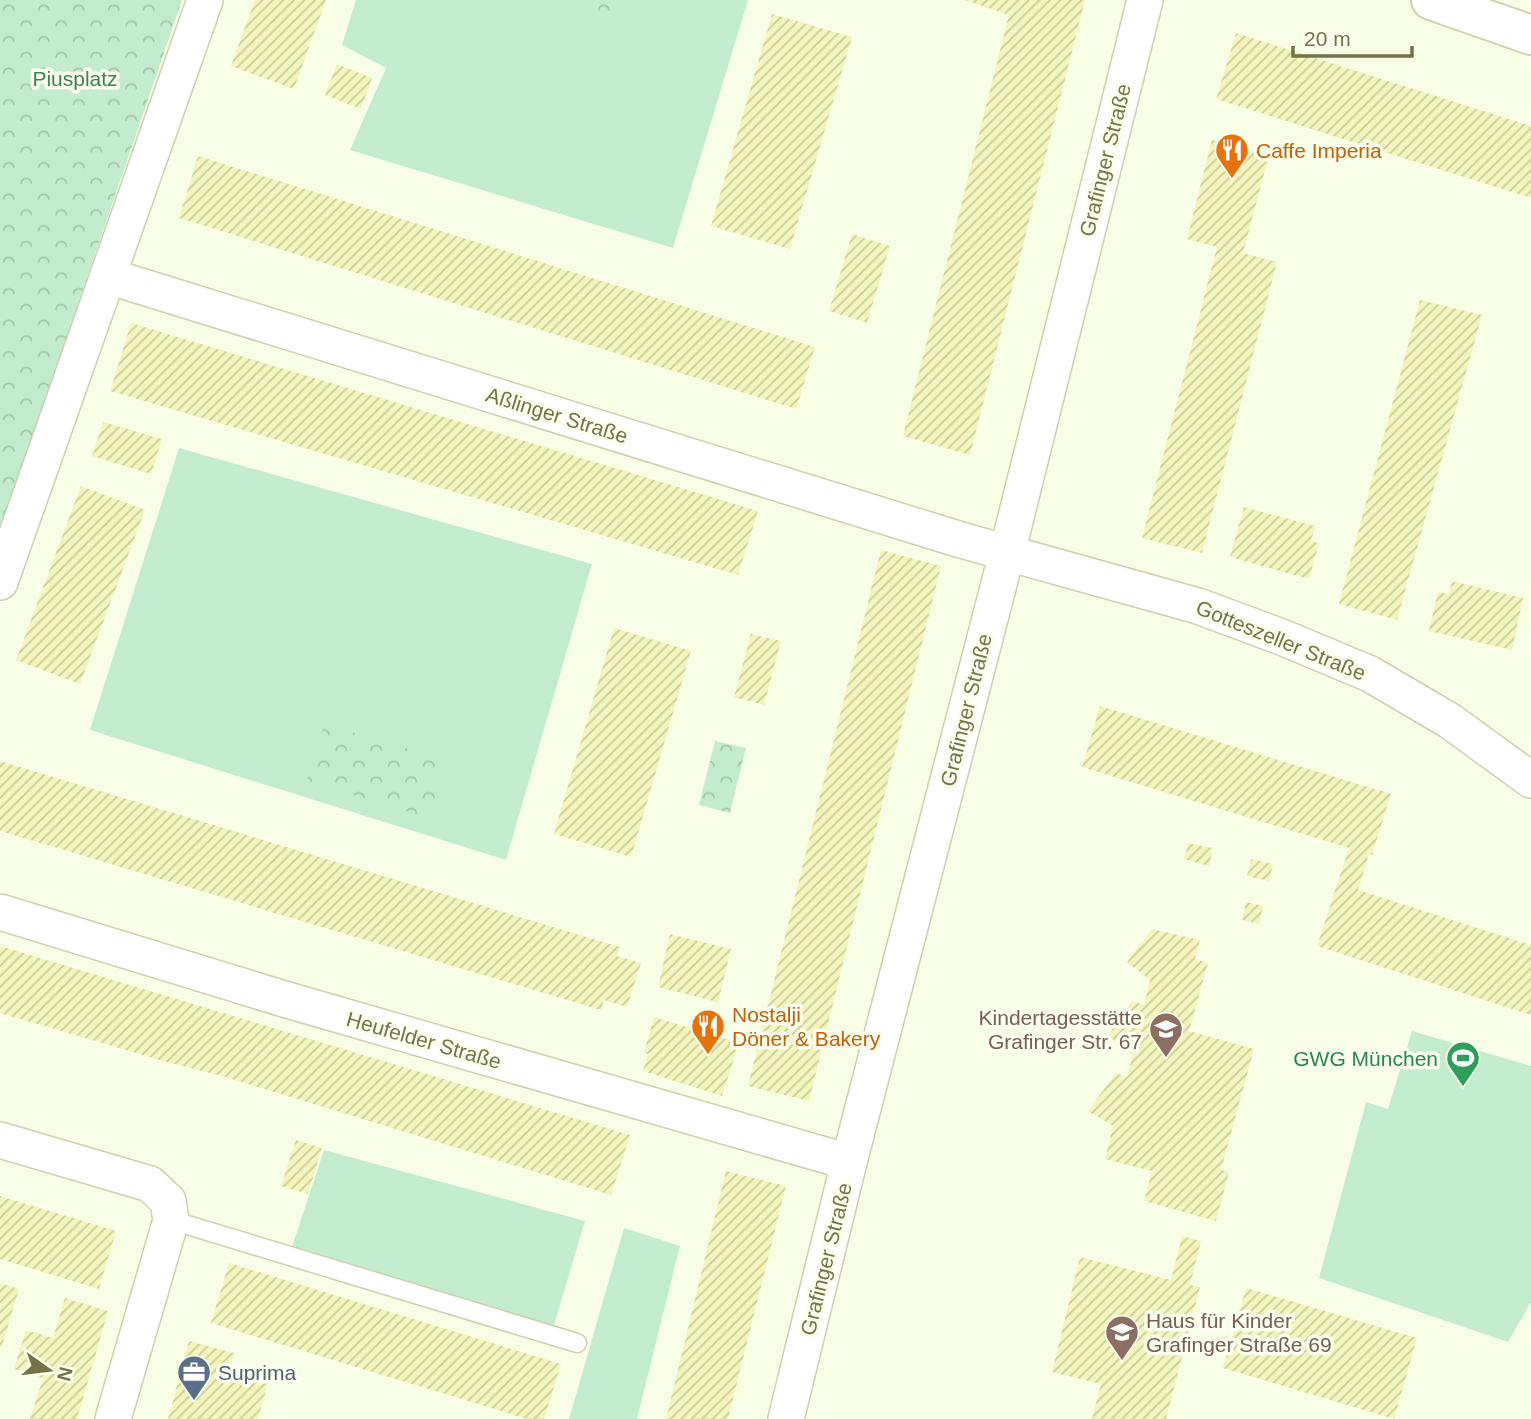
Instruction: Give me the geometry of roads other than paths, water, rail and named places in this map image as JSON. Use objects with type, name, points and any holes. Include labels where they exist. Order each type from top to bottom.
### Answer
[{"type":"main road","points":[[1431,0],[1531,35]]},
{"type":"street","points":[[0,582],[205,0]]},
{"type":"street","name":"Grafinger Straße","points":[[786,1419],[1145,0]]},
{"type":"street","name":"Aßlinger Straße","points":[[108,276],[1007,553]]},
{"type":"street","name":"Gotteszeller Straße","points":[[1007,553],[1198,606],[1370,674],[1450,721],[1531,780]]},
{"type":"street","name":"Heufelder Straße","points":[[0,912],[298,1003],[849,1162]]},
{"type":"street","points":[[0,1140],[150,1184],[168,1201],[171,1220],[113,1419]]},
{"type":"lane","points":[[171,1220],[577,1343]]},
{"type":"place","name":"Caffe Imperia","points":[[1232,180]]},
{"type":"place","name":"Nostalji Döner & Bakery","points":[[708,1056]]},
{"type":"place","name":"Kindertagesstätte Grafinger Str. 67","points":[[1166,1059]]},
{"type":"place","name":"GWG München","points":[[1463,1088]]},
{"type":"place","name":"Haus für Kinder Grafinger Straße 69","points":[[1122,1362]]},
{"type":"place","name":"Suprima","points":[[194,1402]]},
{"type":"park label","name":"Piusplatz","points":[[75,78]]}]
